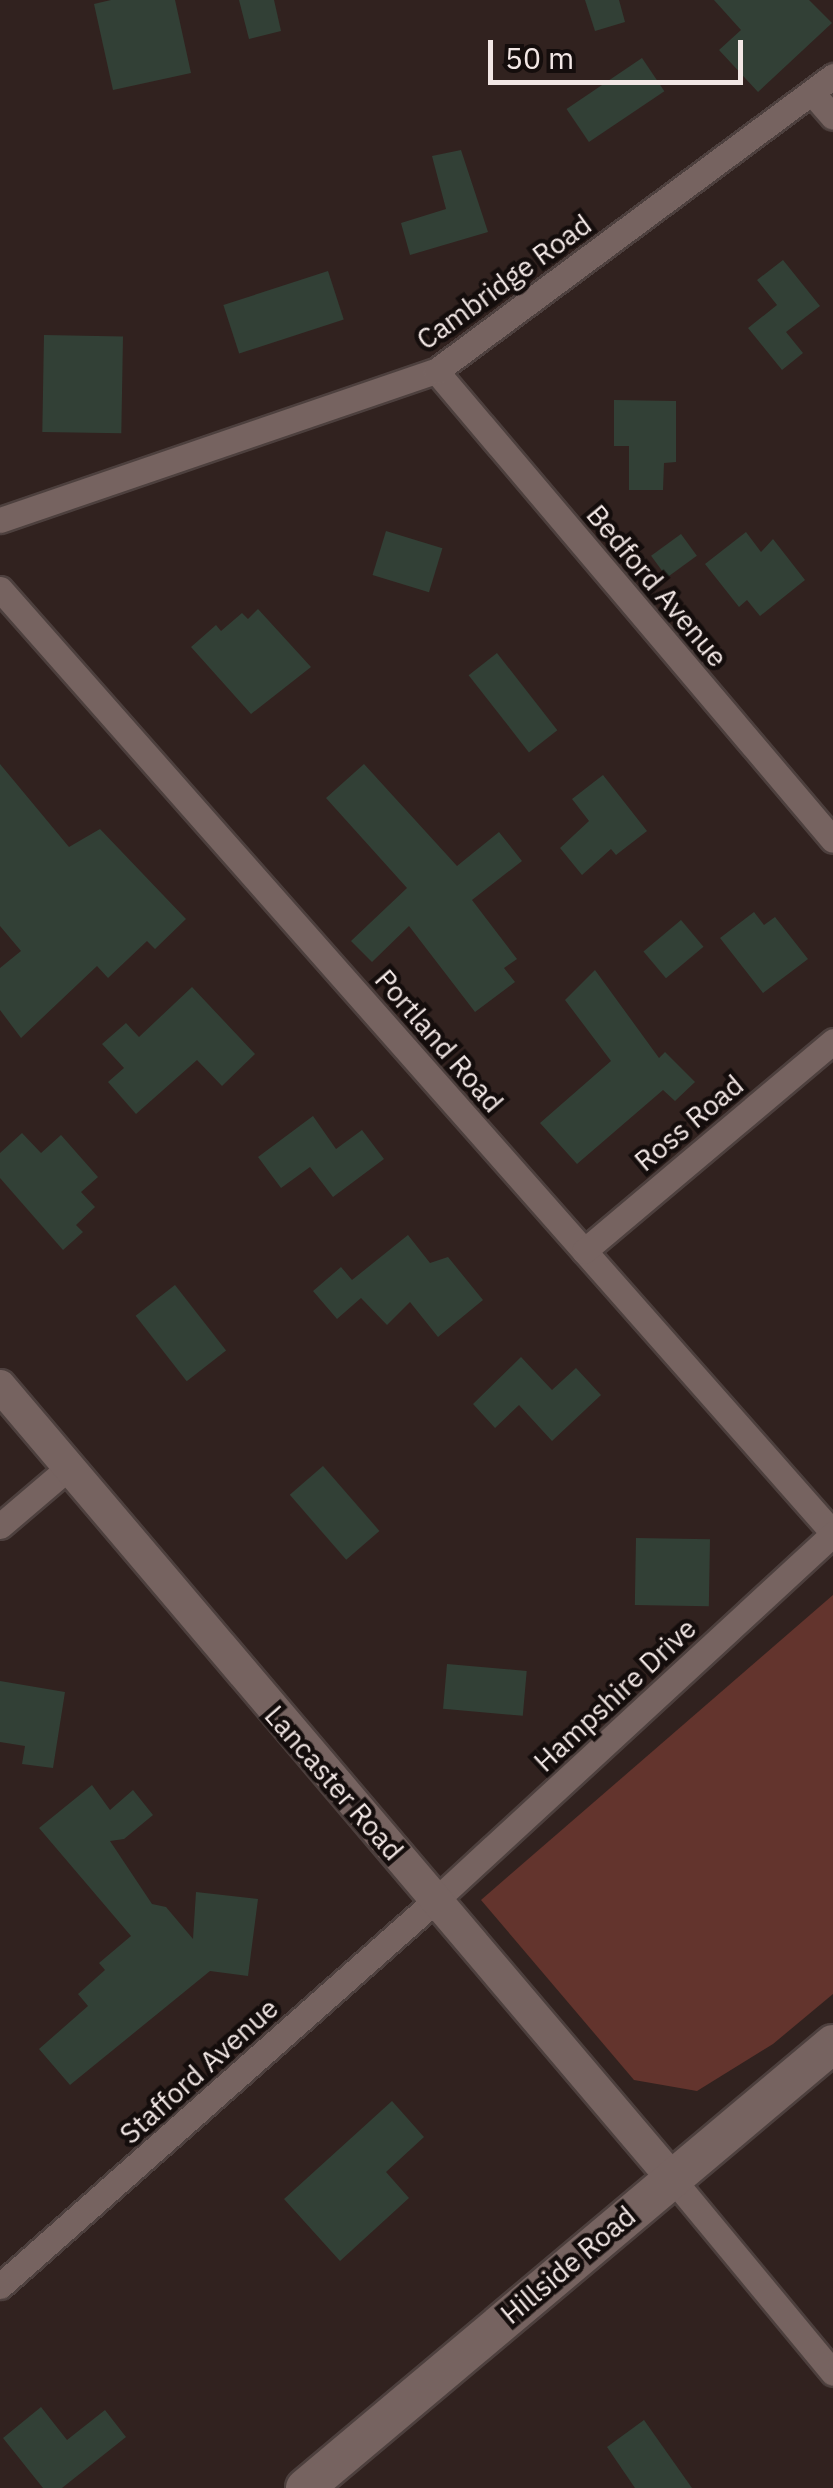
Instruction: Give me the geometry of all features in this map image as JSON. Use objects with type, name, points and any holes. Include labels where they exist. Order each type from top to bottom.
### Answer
[{"type":"main road","name":"Hillside Road","points":[[305,2488],[833,2044]]},
{"type":"street","name":"Cambridge Road","points":[[0,520],[436,371],[833,76]]},
{"type":"street","points":[[813,94],[833,117]]},
{"type":"street","name":"Bedford Avenue","points":[[436,371],[833,840]]},
{"type":"street","name":"Portland Road","points":[[0,589],[833,1534]]},
{"type":"street","name":"Ross Road","points":[[584,1251],[833,1041]]},
{"type":"street","name":"Lancaster Road","points":[[0,1386],[671,2177]]},
{"type":"street","points":[[0,1526],[69,1467]]},
{"type":"street","name":"Hampshire Drive","points":[[437,1900],[833,1534]]},
{"type":"street","name":"Stafford Avenue","points":[[0,2286],[437,1900]]},
{"type":"street","points":[[671,2177],[833,2373]]},
{"type":"shaded area","points":[[833,1595],[833,1994],[773,2044],[697,2091],[634,2080],[481,1900]]},
{"type":"building","points":[[111,0],[175,0],[191,73],[113,90],[94,4]]},
{"type":"building","points":[[239,0],[274,0],[281,31],[249,39]]},
{"type":"building","points":[[585,0],[619,0],[625,22],[595,31]]},
{"type":"building","points":[[714,0],[809,0],[832,23],[758,92],[719,50],[741,30]]},
{"type":"building","points":[[642,58],[664,91],[589,142],[567,109]]},
{"type":"building","points":[[461,150],[488,232],[410,255],[401,223],[446,209],[432,156]]},
{"type":"building","points":[[783,260],[820,306],[786,332],[803,353],[782,370],[748,328],[777,305],[757,280]]},
{"type":"building","points":[[328,271],[344,320],[239,353],[223,305]]},
{"type":"building","points":[[44,335],[123,336],[121,433],[42,432]]},
{"type":"building","points":[[614,400],[676,401],[676,462],[664,463],[663,490],[629,490],[629,446],[614,446]]},
{"type":"building","points":[[386,531],[442,548],[429,592],[373,575]]},
{"type":"building","points":[[746,532],[761,552],[773,539],[805,580],[760,616],[747,600],[739,607],[705,564]]},
{"type":"building","points":[[681,534],[697,556],[667,578],[651,556]]},
{"type":"building","points":[[258,609],[311,667],[251,714],[191,647],[216,625],[221,631],[242,613],[248,619]]},
{"type":"building","points":[[497,653],[557,730],[529,752],[469,675]]},
{"type":"building","points":[[0,764],[69,847],[100,829],[186,919],[155,949],[147,941],[108,978],[97,966],[21,1038],[0,1010],[0,968],[21,951],[0,926]]},
{"type":"building","points":[[364,764],[457,866],[499,832],[522,861],[472,900],[517,959],[504,968],[515,982],[475,1012],[409,926],[372,962],[351,941],[407,888],[326,798]]},
{"type":"building","points":[[603,775],[647,831],[616,855],[611,849],[582,875],[560,848],[589,821],[572,799]]},
{"type":"building","points":[[754,912],[764,925],[775,917],[808,959],[763,993],[720,938]]},
{"type":"building","points":[[681,920],[703,947],[666,978],[643,951]]},
{"type":"building","points":[[595,970],[659,1058],[665,1052],[695,1082],[675,1101],[663,1090],[577,1164],[540,1123],[611,1061],[565,1000]]},
{"type":"building","points":[[192,987],[255,1054],[222,1086],[197,1060],[136,1114],[108,1082],[124,1068],[102,1044],[126,1023],[139,1037]]},
{"type":"building","points":[[313,1116],[336,1149],[362,1130],[384,1159],[333,1197],[310,1167],[281,1188],[258,1157]]},
{"type":"building","points":[[22,1133],[41,1153],[61,1135],[98,1177],[81,1192],[95,1207],[76,1225],[83,1232],[63,1250],[0,1178],[0,1153]]},
{"type":"building","points":[[408,1235],[430,1263],[448,1257],[483,1300],[438,1337],[410,1302],[387,1325],[361,1298],[337,1319],[313,1291],[341,1267],[352,1280]]},
{"type":"building","points":[[175,1285],[226,1350],[187,1381],[136,1316]]},
{"type":"building","points":[[521,1357],[552,1390],[576,1368],[601,1395],[552,1441],[519,1405],[495,1428],[473,1404]]},
{"type":"building","points":[[323,1466],[379,1531],[346,1560],[290,1495]]},
{"type":"building","points":[[636,1538],[710,1539],[709,1606],[635,1605]]},
{"type":"building","points":[[447,1664],[527,1671],[523,1716],[443,1709]]},
{"type":"building","points":[[0,1681],[65,1692],[53,1768],[22,1764],[25,1746],[0,1742]]},
{"type":"building","points":[[92,1785],[110,1810],[133,1790],[153,1815],[124,1839],[110,1841],[152,1904],[166,1907],[193,1939],[196,1892],[258,1899],[248,1976],[210,1971],[70,2085],[39,2049],[88,2006],[78,1994],[105,1970],[99,1963],[131,1936],[39,1828]]},
{"type":"building","points":[[392,2101],[424,2137],[386,2172],[409,2198],[340,2261],[284,2199]]},
{"type":"building","points":[[41,2407],[67,2440],[105,2410],[126,2437],[62,2488],[43,2488],[3,2438]]},
{"type":"building","points":[[644,2420],[692,2488],[635,2488],[607,2447]]}]
